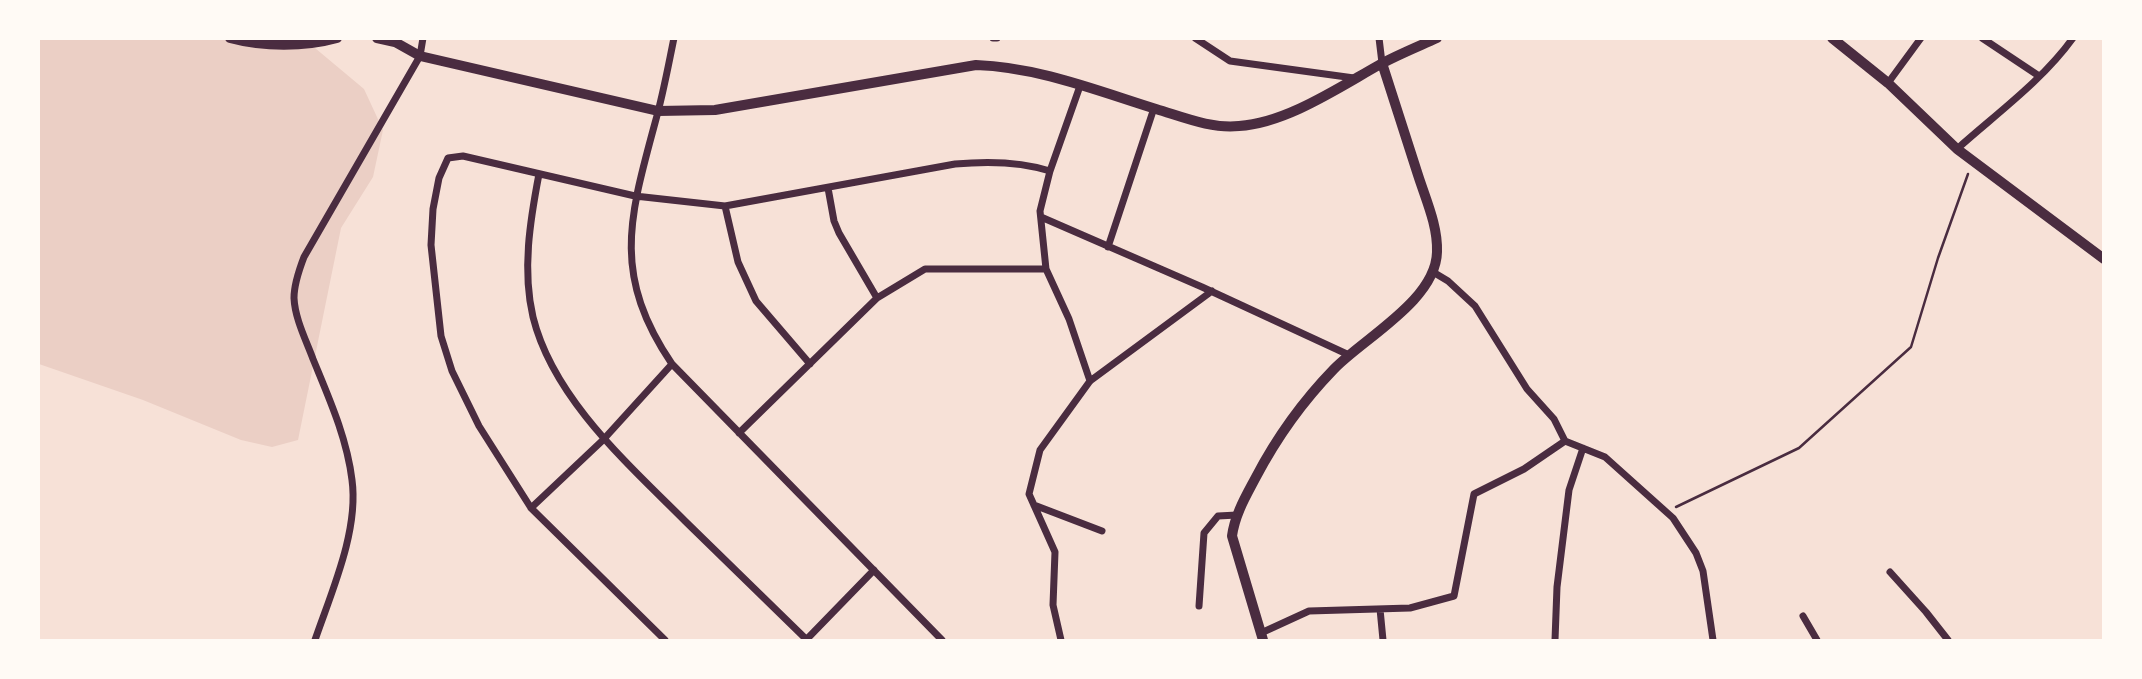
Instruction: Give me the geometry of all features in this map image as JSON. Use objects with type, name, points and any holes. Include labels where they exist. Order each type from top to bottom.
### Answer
[{"type":"street","points":[[230,38],[264,43],[313,44],[337,38]]},
{"type":"street","points":[[376,38],[395,42],[420,56],[658,111],[734,107],[976,65],[1026,71],[1210,124],[1230,127],[1268,121],[1437,38]]},
{"type":"street","points":[[315,640],[346,546],[351,524],[353,482],[336,417],[299,324],[294,299],[295,286],[304,257],[420,56],[423,38]]},
{"type":"street","points":[[674,38],[635,196],[629,246],[632,274],[648,326],[671,364],[942,640]]},
{"type":"street","points":[[1195,38],[1230,61],[1355,79]]},
{"type":"street","points":[[1379,38],[1382,63],[1434,226],[1437,256],[1425,287],[1402,311],[1349,355],[1302,404],[1278,436],[1237,515],[1232,536],[1262,637],[1308,611],[1410,608],[1454,596],[1474,494],[1524,469],[1565,441]]},
{"type":"street","points":[[1832,38],[1888,83],[1956,149],[2104,259]]},
{"type":"street","points":[[1888,83],[1921,38]]},
{"type":"street","points":[[1982,38],[2039,76]]},
{"type":"street","points":[[1956,149],[2061,56],[2073,38]]},
{"type":"street","points":[[1080,86],[1049,171],[1041,217],[1046,269],[1069,319],[1090,381]]},
{"type":"street","points":[[1108,247],[1154,108]]},
{"type":"street","points":[[665,640],[531,508],[479,426],[452,371],[442,336],[431,245],[433,209],[439,178],[448,158],[463,156],[635,196],[725,206],[909,171],[976,162],[1027,164],[1049,171]]},
{"type":"street","points":[[539,174],[528,243],[533,316],[543,346],[558,375],[603,440],[807,640],[874,570]]},
{"type":"street","points":[[828,187],[839,233],[877,298]]},
{"type":"street","points":[[725,206],[738,262],[756,301],[810,364]]},
{"type":"street","points":[[1041,217],[1212,291],[1349,355]]},
{"type":"street","points":[[739,433],[877,298],[926,270],[1046,269]]},
{"type":"street","points":[[1433,272],[1448,281],[1475,306],[1527,389],[1554,419],[1565,441],[1605,457],[1673,518],[1696,553],[1703,570],[1713,640]]},
{"type":"street","points":[[1061,640],[1053,606],[1055,552],[1029,494],[1040,450],[1090,381],[1212,291]]},
{"type":"street","points":[[531,508],[603,440],[671,364]]},
{"type":"street","points":[[1555,640],[1557,587],[1569,490],[1583,448]]},
{"type":"street","points":[[1034,505],[1102,531]]},
{"type":"street","points":[[1199,606],[1204,533],[1219,516],[1237,515]]},
{"type":"street","points":[[1890,572],[1948,640]]},
{"type":"street","points":[[1380,609],[1383,640]]},
{"type":"street","points":[[1803,615],[1817,640]]},
{"type":"path","points":[[1665,512],[1799,448],[1911,347],[1938,258],[1973,162]]},
{"type":"shaded area","points":[[39,39],[265,39],[315,48],[364,89],[383,130],[373,177],[341,228],[298,440],[272,447],[241,440],[143,400],[39,364]]}]
